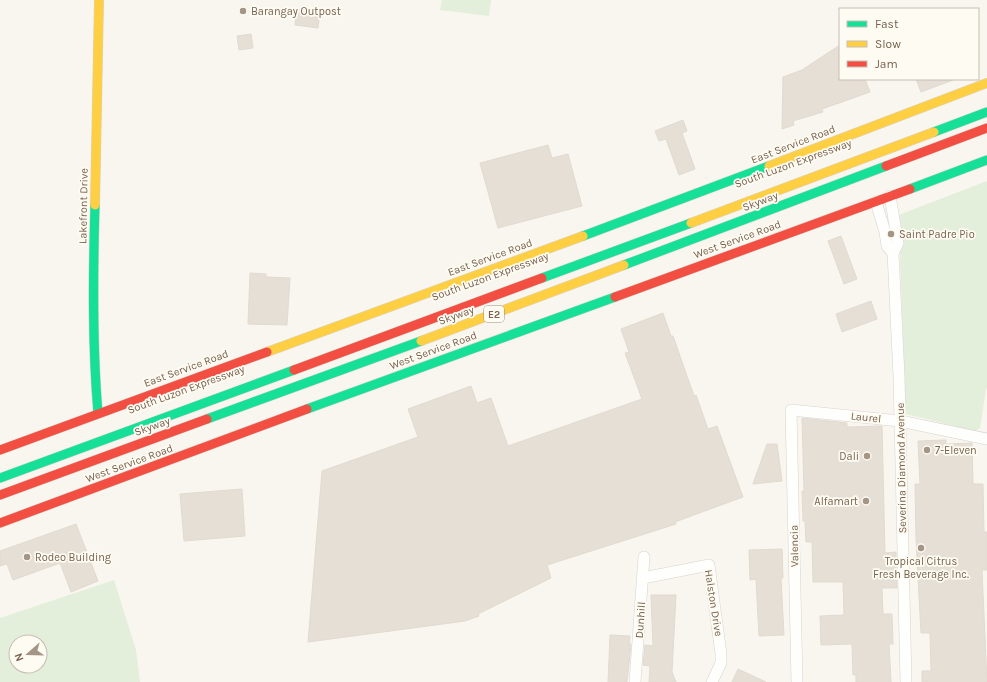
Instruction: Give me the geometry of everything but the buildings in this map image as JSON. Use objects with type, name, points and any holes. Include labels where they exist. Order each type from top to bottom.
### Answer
[{"type":"main road","name":"Lakefront Drive","points":[[98,413],[93,294],[99,0]]},
{"type":"main road","name":"East Service Road","points":[[0,450],[709,189],[987,83]]},
{"type":"main road","name":"South Luzon Expressway","points":[[0,470],[987,104]]},
{"type":"main road","name":"Skyway","points":[[0,478],[987,112]]},
{"type":"main road","name":"Skyway","points":[[0,495],[516,306],[987,128]]},
{"type":"main road","name":"West Service Road","points":[[0,523],[987,160]]},
{"type":"street","name":"Severina Diamond Avenue","points":[[890,196],[898,243],[893,253],[900,421],[906,682]]},
{"type":"street","name":"Severina Diamond Avenue","points":[[876,202],[885,232],[887,246],[893,253]]},
{"type":"street","name":"Laurel","points":[[791,410],[900,421],[987,439]]},
{"type":"street","name":"Valencia","points":[[791,410],[797,682]]},
{"type":"street","name":"Dunhill","points":[[635,682],[644,557]]},
{"type":"street","name":"Halston Drive","points":[[643,578],[709,565],[721,654],[720,663],[712,682]]},
{"type":"green space","points":[[442,0],[491,0],[489,16],[440,10]]},
{"type":"green space","points":[[987,181],[987,389],[980,428],[975,431],[906,414],[899,234],[896,216]]},
{"type":"green space","points":[[114,580],[136,650],[140,682],[0,682],[0,618]]},
{"type":"traffic: fast","points":[[934,132],[987,112]]},
{"type":"traffic: fast","points":[[910,189],[987,160]]},
{"type":"traffic: fast","points":[[583,236],[769,166]]},
{"type":"traffic: fast","points":[[624,265],[886,166]]},
{"type":"traffic: fast","points":[[95,205],[94,309],[98,413]]},
{"type":"traffic: fast","points":[[542,278],[691,223]]},
{"type":"traffic: fast","points":[[307,409],[615,297]]},
{"type":"traffic: fast","points":[[207,419],[421,341]]},
{"type":"traffic: fast","points":[[0,478],[294,370]]},
{"type":"traffic: slow","points":[[95,205],[99,0]]},
{"type":"traffic: slow","points":[[769,166],[987,83]]},
{"type":"traffic: slow","points":[[691,223],[934,132]]},
{"type":"traffic: slow","points":[[267,352],[583,236]]},
{"type":"traffic: slow","points":[[421,341],[624,265]]},
{"type":"traffic: jam","points":[[886,166],[987,128]]},
{"type":"traffic: jam","points":[[615,297],[910,189]]},
{"type":"traffic: jam","points":[[294,370],[542,278]]},
{"type":"traffic: jam","points":[[0,450],[267,352]]},
{"type":"traffic: jam","points":[[0,523],[307,409]]},
{"type":"traffic: jam","points":[[0,495],[207,419]]},
{"type":"place","name":"Barangay Outpost","points":[[243,11]]},
{"type":"place","name":"Saint Padre Pio","points":[[891,234]]},
{"type":"place","name":"7-Eleven","points":[[927,450]]},
{"type":"place","name":"Dali","points":[[867,456]]},
{"type":"place","name":"Alfamart","points":[[866,501]]},
{"type":"place","name":"Tropical Citrus Fresh Beverage Inc.","points":[[921,548]]},
{"type":"place","name":"Rodeo Building","points":[[27,557]]}]
